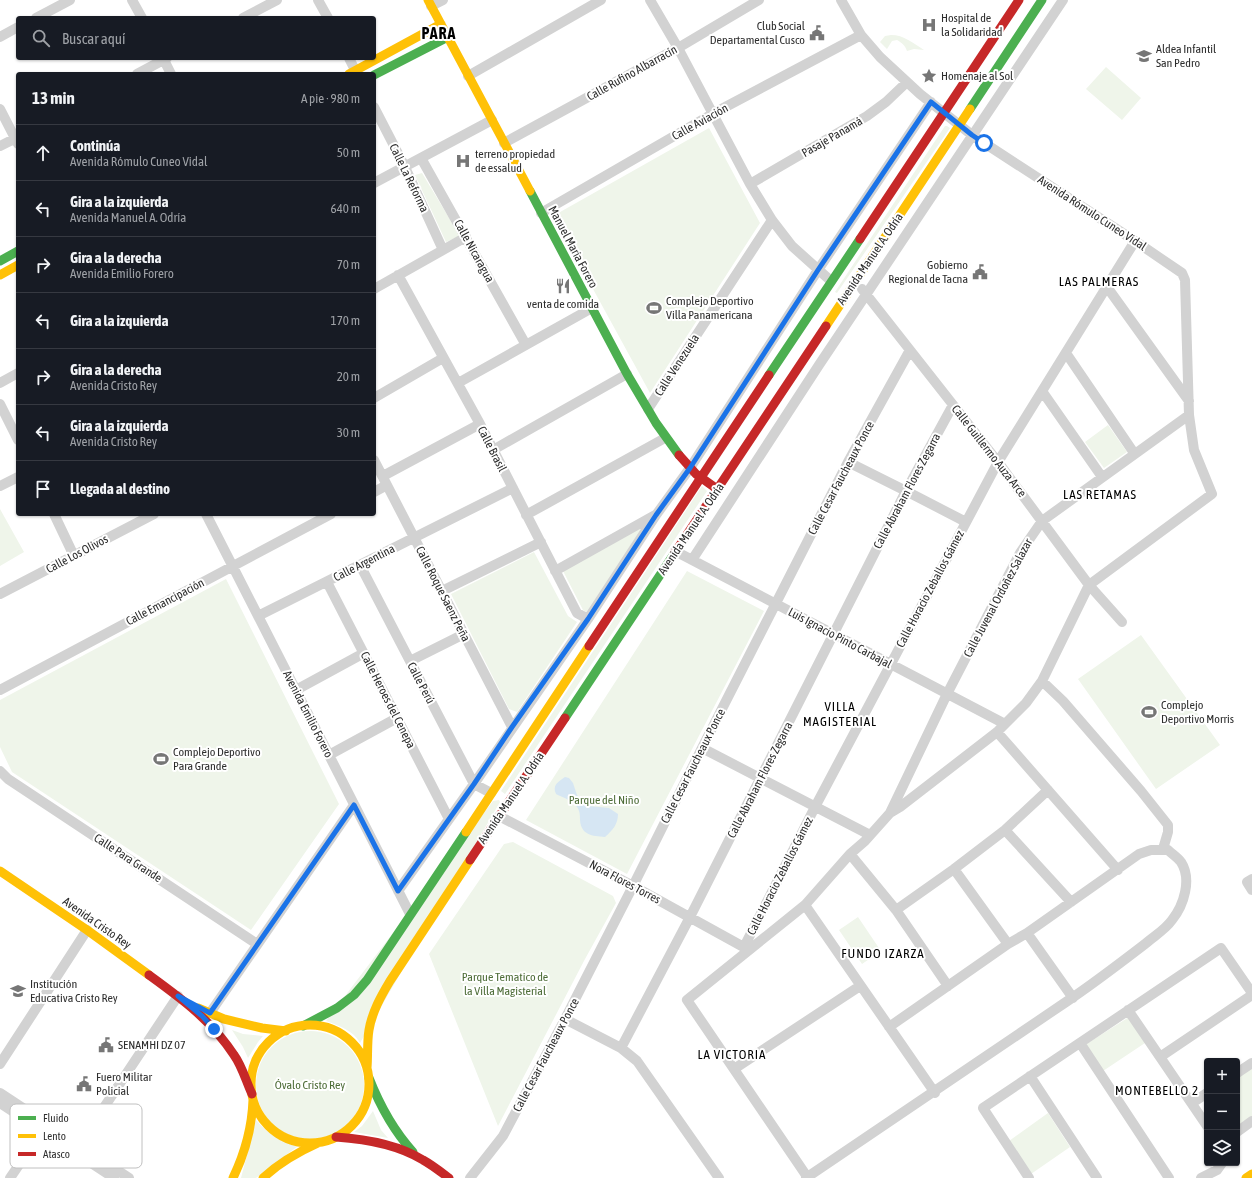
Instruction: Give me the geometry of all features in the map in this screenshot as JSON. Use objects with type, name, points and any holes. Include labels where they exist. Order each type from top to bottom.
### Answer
[{"type":"main road","name":"Avenida Manuel A. Odría","points":[[367,1068],[370,1026],[374,1011],[383,993],[414,944],[717,489],[832,298],[831,281],[1018,0]]},
{"type":"main road","name":"Avenida Manuel A. Odría","points":[[303,1026],[337,1008],[354,995],[370,975],[701,477],[832,298],[855,281],[1042,0]]},
{"type":"main road","name":"Manuel Maria Forero","points":[[430,3],[627,374],[665,438],[690,468],[717,489]]},
{"type":"main road","points":[[356,72],[441,24]]},
{"type":"main road","points":[[376,74],[448,38]]},
{"type":"main road","points":[[0,261],[16,252]]},
{"type":"main road","points":[[0,275],[16,266]]},
{"type":"main road","points":[[491,793],[508,803]]},
{"type":"main road","name":"Avenida Cristo Rey","points":[[0,871],[87,930],[178,996],[202,1016],[235,1056],[253,1097]]},
{"type":"main road","name":"Avenida Cristo Rey","points":[[178,996],[224,1019],[286,1031]]},
{"type":"main road","points":[[233,1178],[242,1160],[249,1139],[253,1110],[251,1081],[253,1068],[258,1057],[275,1037],[286,1031],[303,1026],[324,1027],[343,1036],[358,1049],[367,1068],[369,1078],[379,1104],[399,1137],[417,1156],[449,1178]]},
{"type":"main road","points":[[263,1178],[276,1166],[300,1150],[336,1137],[352,1125],[359,1117],[367,1099],[369,1078]]},
{"type":"main road","points":[[253,1097],[256,1108],[264,1121],[275,1131],[283,1136],[302,1142],[321,1142]]},
{"type":"main road","points":[[336,1137],[379,1142],[417,1156]]},
{"type":"main road","points":[[1246,1178],[1252,1174]]},
{"type":"street","points":[[40,16],[70,0]]},
{"type":"street","points":[[132,0],[141,16]]},
{"type":"street","points":[[247,16],[276,0]]},
{"type":"street","points":[[318,0],[327,16]]},
{"type":"street","points":[[430,3],[443,0]]},
{"type":"street","points":[[468,76],[601,0]]},
{"type":"street","points":[[650,0],[714,113],[750,184],[772,220],[792,246],[831,281]]},
{"type":"street","name":"Calle Rufino Albarracín","points":[[504,143],[678,48],[759,0]]},
{"type":"street","name":"Avenida Rómulo Cuneo Vidal","points":[[842,0],[861,34],[880,57],[958,125],[1135,241],[1184,276],[1189,414],[1194,450],[1212,494],[1089,585]]},
{"type":"street","name":"Avenida Manuel A. Odría","points":[[692,560],[866,294],[1064,0]]},
{"type":"street","points":[[0,37],[16,28]]},
{"type":"street","name":"Calle Aviación","points":[[541,213],[714,113],[861,34]]},
{"type":"street","points":[[141,72],[163,60]]},
{"type":"street","points":[[165,60],[170,72]]},
{"type":"street","points":[[350,60],[354,72]]},
{"type":"street","name":"Pasaje Panamá","points":[[750,184],[867,116],[886,102],[907,82]]},
{"type":"street","points":[[398,891],[588,619],[656,515],[690,468],[818,270],[931,102]]},
{"type":"street","points":[[0,109],[16,138]]},
{"type":"street","name":"Calle La Reforma","points":[[376,111],[405,167],[443,250]]},
{"type":"street","points":[[376,182],[492,120]]},
{"type":"street","points":[[0,146],[16,140]]},
{"type":"street","name":"Calle Nicaragua","points":[[421,158],[526,345]]},
{"type":"street","name":"Calle Venezuela","points":[[648,409],[772,220]]},
{"type":"street","points":[[376,288],[466,237]]},
{"type":"street","name":"Calle Horacio Zeballos Gámez","points":[[747,949],[816,807],[998,462],[1135,241]]},
{"type":"street","name":"Calle Brasil","points":[[398,276],[480,424],[577,613],[588,619]]},
{"type":"street","name":"Calle Guillermo Auza Arce","points":[[855,281],[998,462],[1089,585],[1122,622]]},
{"type":"street","points":[[1107,287],[1188,401]]},
{"type":"street","points":[[458,383],[592,308]]},
{"type":"street","name":"Calle Cesar Faucheaux Ponce","points":[[470,1178],[503,1136],[565,1019],[848,462],[910,350]]},
{"type":"street","points":[[1066,353],[1134,453]]},
{"type":"street","points":[[376,397],[443,358]]},
{"type":"street","points":[[0,383],[16,374]]},
{"type":"street","points":[[493,450],[627,374]]},
{"type":"street","points":[[1042,391],[1102,477]]},
{"type":"street","points":[[0,404],[16,436]]},
{"type":"street","name":"Calle Abraham Flores Zegarra","points":[[621,1048],[690,917],[906,491],[953,405]]},
{"type":"street","name":"Calle Juvenal Ordoñez Salazar","points":[[734,1069],[687,1000],[747,949],[805,905],[850,854],[866,841],[890,813],[947,694],[1020,553],[1042,520],[1189,414]]},
{"type":"street","points":[[376,490],[385,481],[480,424]]},
{"type":"street","points":[[526,514],[665,438]]},
{"type":"street","points":[[848,462],[966,522]]},
{"type":"street","name":"Calle Roque Saenz Peña","points":[[376,464],[512,727]]},
{"type":"street","points":[[0,486],[16,478]]},
{"type":"street","name":"Calle Argentina","points":[[258,616],[513,488]]},
{"type":"street","points":[[555,570],[656,515]]},
{"type":"street","points":[[55,516],[74,556]]},
{"type":"street","name":"Calle Los Olivos","points":[[0,594],[150,516]]},
{"type":"street","name":"Avenida Emilio Forero","points":[[207,516],[410,914]]},
{"type":"street","name":"Calle Emancipación","points":[[0,690],[327,516]]},
{"type":"street","points":[[442,591],[541,542]]},
{"type":"street","name":"Luis Ignacio Pinto Carbajal","points":[[675,551],[1005,724]]},
{"type":"street","name":"Calle Perú","points":[[360,565],[474,784]]},
{"type":"street","name":"Calle Heroes del Cenepa","points":[[327,582],[449,819]]},
{"type":"street","points":[[890,813],[900,807],[997,732],[1026,703],[1042,681],[1089,585]]},
{"type":"street","points":[[410,661],[464,634]]},
{"type":"street","points":[[296,690],[364,653]]},
{"type":"street","points":[[1042,681],[1064,701],[1142,791],[1168,825],[1168,832],[1163,849]]},
{"type":"street","points":[[329,755],[397,718]]},
{"type":"street","points":[[997,732],[1118,870]]},
{"type":"street","points":[[702,748],[870,835]]},
{"type":"street","name":"Calle Para Grande","points":[[0,771],[8,780],[258,944]]},
{"type":"street","points":[[474,784],[491,793]]},
{"type":"street","points":[[896,910],[954,869],[1005,830],[1048,790]]},
{"type":"street","points":[[210,1013],[354,805]]},
{"type":"street","name":"Nora Flores Torres","points":[[499,816],[633,886],[747,949]]},
{"type":"street","points":[[1005,830],[1071,902]]},
{"type":"street","points":[[860,986],[734,1069],[807,1178],[1098,981],[1161,932],[1168,925],[1178,910],[1185,892],[1185,872],[1183,867],[1177,857],[1168,850],[1151,850],[1140,854],[889,1027]]},
{"type":"street","points":[[850,854],[896,910],[948,986]]},
{"type":"street","points":[[954,869],[1008,944]]},
{"type":"street","points":[[1252,879],[1247,882],[1252,890]]},
{"type":"street","points":[[805,905],[935,1092]]},
{"type":"street","points":[[0,1064],[87,930]]},
{"type":"street","points":[[1027,933],[1073,998]]},
{"type":"street","points":[[1029,1178],[982,1108],[1221,948],[1252,994],[1160,1057]]},
{"type":"street","points":[[106,1104],[178,996]]},
{"type":"street","points":[[1128,1010],[1204,1121]]},
{"type":"street","points":[[565,1019],[621,1048],[637,1061],[719,1178]]},
{"type":"street","points":[[1080,1043],[1169,1178]]},
{"type":"street","points":[[1240,1071],[1252,1063]]},
{"type":"street","points":[[1030,1076],[1097,1178]]},
{"type":"street","points":[[0,1093],[17,1104]]},
{"type":"street","points":[[1192,1103],[1206,1094]]},
{"type":"street","points":[[0,1103],[10,1110]]},
{"type":"street","points":[[1240,1130],[1252,1122]]},
{"type":"street","points":[[1202,1178],[1217,1170],[1220,1166]]},
{"type":"street","points":[[10,1178],[17,1168]]},
{"type":"street","points":[[99,1168],[114,1178]]},
{"type":"street","points":[[114,1168],[129,1178]]},
{"type":"green space","points":[[891,35],[904,38],[924,50],[914,49],[907,51],[903,44],[897,40],[892,41],[887,49],[880,42],[885,36]]},
{"type":"green space","points":[[1106,67],[1141,98],[1122,120],[1086,89]]},
{"type":"green space","points":[[945,126],[950,128],[837,293],[835,292]]},
{"type":"green space","name":"Complejo Deportivo Villa Panamericana","points":[[709,128],[760,223],[650,393],[553,216]]},
{"type":"green space","points":[[422,173],[460,236],[446,242],[415,175]]},
{"type":"green space","points":[[1108,425],[1127,452],[1104,468],[1085,442]]},
{"type":"green space","points":[[702,486],[707,491],[505,794],[501,791]]},
{"type":"green space","points":[[0,509],[24,552],[0,566]]},
{"type":"green space","points":[[646,522],[589,612],[583,610],[563,571]]},
{"type":"green space","points":[[534,552],[568,616],[577,622],[517,712],[509,709],[451,594]]},
{"type":"green space","name":"Parque del Niño","points":[[687,571],[764,611],[627,874],[526,820]]},
{"type":"green space","name":"Complejo Deportivo Para Grande","points":[[226,579],[339,804],[251,930],[12,772],[0,747],[0,700]]},
{"type":"green space","name":"Complejo Deportivo Morris","points":[[1141,635],[1220,745],[1156,789],[1078,679]]},
{"type":"green space","points":[[499,800],[500,802],[360,1043],[350,1032],[326,1021],[493,801]]},
{"type":"green space","name":"Parque Tematico de la Villa Magisterial","points":[[513,842],[613,896],[616,903],[585,959],[498,1126],[429,954],[504,844]]},
{"type":"green space","points":[[858,917],[881,951],[862,964],[839,930]]},
{"type":"green space","points":[[1129,1017],[1145,1043],[1103,1071],[1085,1045]]},
{"type":"green space","points":[[232,1030],[243,1034],[263,1036],[248,1058],[243,1047]]},
{"type":"green space","name":"Óvalo Cristo Rey","points":[[310,1031],[331,1035],[348,1047],[360,1064],[364,1085],[360,1106],[348,1123],[331,1135],[310,1139],[289,1135],[272,1123],[260,1106],[256,1085],[260,1064],[272,1047],[289,1035]]},
{"type":"green space","points":[[1252,1067],[1252,1116],[1240,1124],[1240,1094],[1240,1075]]},
{"type":"green space","points":[[373,1111],[381,1130],[388,1138],[354,1132],[362,1126]]},
{"type":"green space","points":[[1048,1113],[1070,1147],[1031,1174],[1009,1141]]},
{"type":"green space","points":[[256,1120],[275,1137],[298,1146],[256,1178],[241,1178]]},
{"type":"water","points":[[565,777],[569,778],[573,783],[577,795],[588,806],[609,808],[618,814],[614,827],[605,837],[588,834],[585,832],[582,829],[577,807],[570,801],[556,794],[555,786]]},
{"type":"traffic: fast","points":[[970,109],[1042,0]]},
{"type":"traffic: fast","points":[[376,74],[448,37]]},
{"type":"traffic: fast","points":[[530,191],[627,374],[656,423],[679,455]]},
{"type":"traffic: fast","points":[[769,375],[860,239]]},
{"type":"traffic: fast","points":[[0,261],[16,252]]},
{"type":"traffic: fast","points":[[565,718],[674,554]]},
{"type":"traffic: fast","points":[[303,1026],[337,1008],[354,995],[367,980],[466,832]]},
{"type":"traffic: fast","points":[[369,1078],[388,1117],[399,1135],[413,1152]]},
{"type":"traffic: slow","points":[[428,0],[530,191]]},
{"type":"traffic: slow","points":[[376,59],[441,24]]},
{"type":"traffic: slow","points":[[353,72],[375,60]]},
{"type":"traffic: slow","points":[[826,326],[970,109]]},
{"type":"traffic: slow","points":[[0,275],[16,266]]},
{"type":"traffic: slow","points":[[466,832],[589,646]]},
{"type":"traffic: slow","points":[[367,1068],[369,1030],[372,1017],[380,998],[470,860]]},
{"type":"traffic: slow","points":[[0,871],[87,930],[149,975]]},
{"type":"traffic: slow","points":[[198,1008],[224,1019],[262,1028],[286,1031]]},
{"type":"traffic: slow","points":[[310,1025],[332,1030],[343,1035],[359,1051],[364,1062],[369,1084],[364,1106],[359,1117],[343,1133],[332,1138],[310,1143],[288,1138],[277,1133],[261,1117],[256,1106],[251,1084],[256,1062],[261,1051],[277,1035],[288,1030],[310,1025]]},
{"type":"traffic: slow","points":[[233,1178],[247,1140],[253,1100]]},
{"type":"traffic: slow","points":[[263,1178],[289,1158],[318,1143]]},
{"type":"traffic: slow","points":[[1246,1178],[1252,1174]]},
{"type":"traffic: jam","points":[[860,239],[1019,0]]},
{"type":"traffic: jam","points":[[674,554],[826,326]]},
{"type":"traffic: jam","points":[[589,646],[769,375]]},
{"type":"traffic: jam","points":[[679,455],[696,474],[717,489]]},
{"type":"traffic: jam","points":[[470,860],[565,718]]},
{"type":"traffic: jam","points":[[149,975],[195,1011],[216,1031],[237,1059],[252,1094]]},
{"type":"traffic: jam","points":[[336,1137],[359,1139],[392,1146],[413,1154],[449,1178]]},
{"type":"place","name":"Hospital de la Solidaridad","points":[[929,25]]},
{"type":"place","name":"Club Social Departamental Cusco","points":[[817,33]]},
{"type":"place","name":"Aldea Infantil San Pedro","points":[[1144,56]]},
{"type":"place","name":"Homenaje al Sol","points":[[929,76]]},
{"type":"place","name":"terreno propiedad de essalud","points":[[463,161]]},
{"type":"place","name":"Gobierno Regional de Tacna","points":[[980,272]]},
{"type":"place","name":"venta de comida","points":[[563,286]]},
{"type":"place","name":"Complejo Deportivo Villa Panamericana","points":[[654,308]]},
{"type":"place","name":"Complejo Deportivo Morris","points":[[1149,712]]},
{"type":"place","name":"Complejo Deportivo Para Grande","points":[[161,759]]},
{"type":"place","name":"Institución Educativa Cristo Rey","points":[[18,991]]},
{"type":"place","name":"SENAMHI DZ 07","points":[[106,1045]]},
{"type":"place","name":"Fuero Militar Policial","points":[[84,1084]]},
{"type":"district","name":"PARA","points":[[439,33]]},
{"type":"district","name":"LAS PALMERAS","points":[[1099,281]]},
{"type":"district","name":"LAS RETAMAS","points":[[1100,494]]},
{"type":"district","name":"VILLA MAGISTERIAL","points":[[840,714]]},
{"type":"district","name":"FUNDO IZARZA","points":[[883,953]]},
{"type":"district","name":"LA VICTORIA","points":[[732,1054]]},
{"type":"district","name":"MONTEBELLO 2","points":[[1157,1090]]},
{"type":"route","points":[[214,1029],[202,1016],[178,996],[194,1006],[210,1013],[354,805],[398,891],[588,619],[656,515],[690,468],[818,270],[931,102],[958,125],[984,143]]}]
